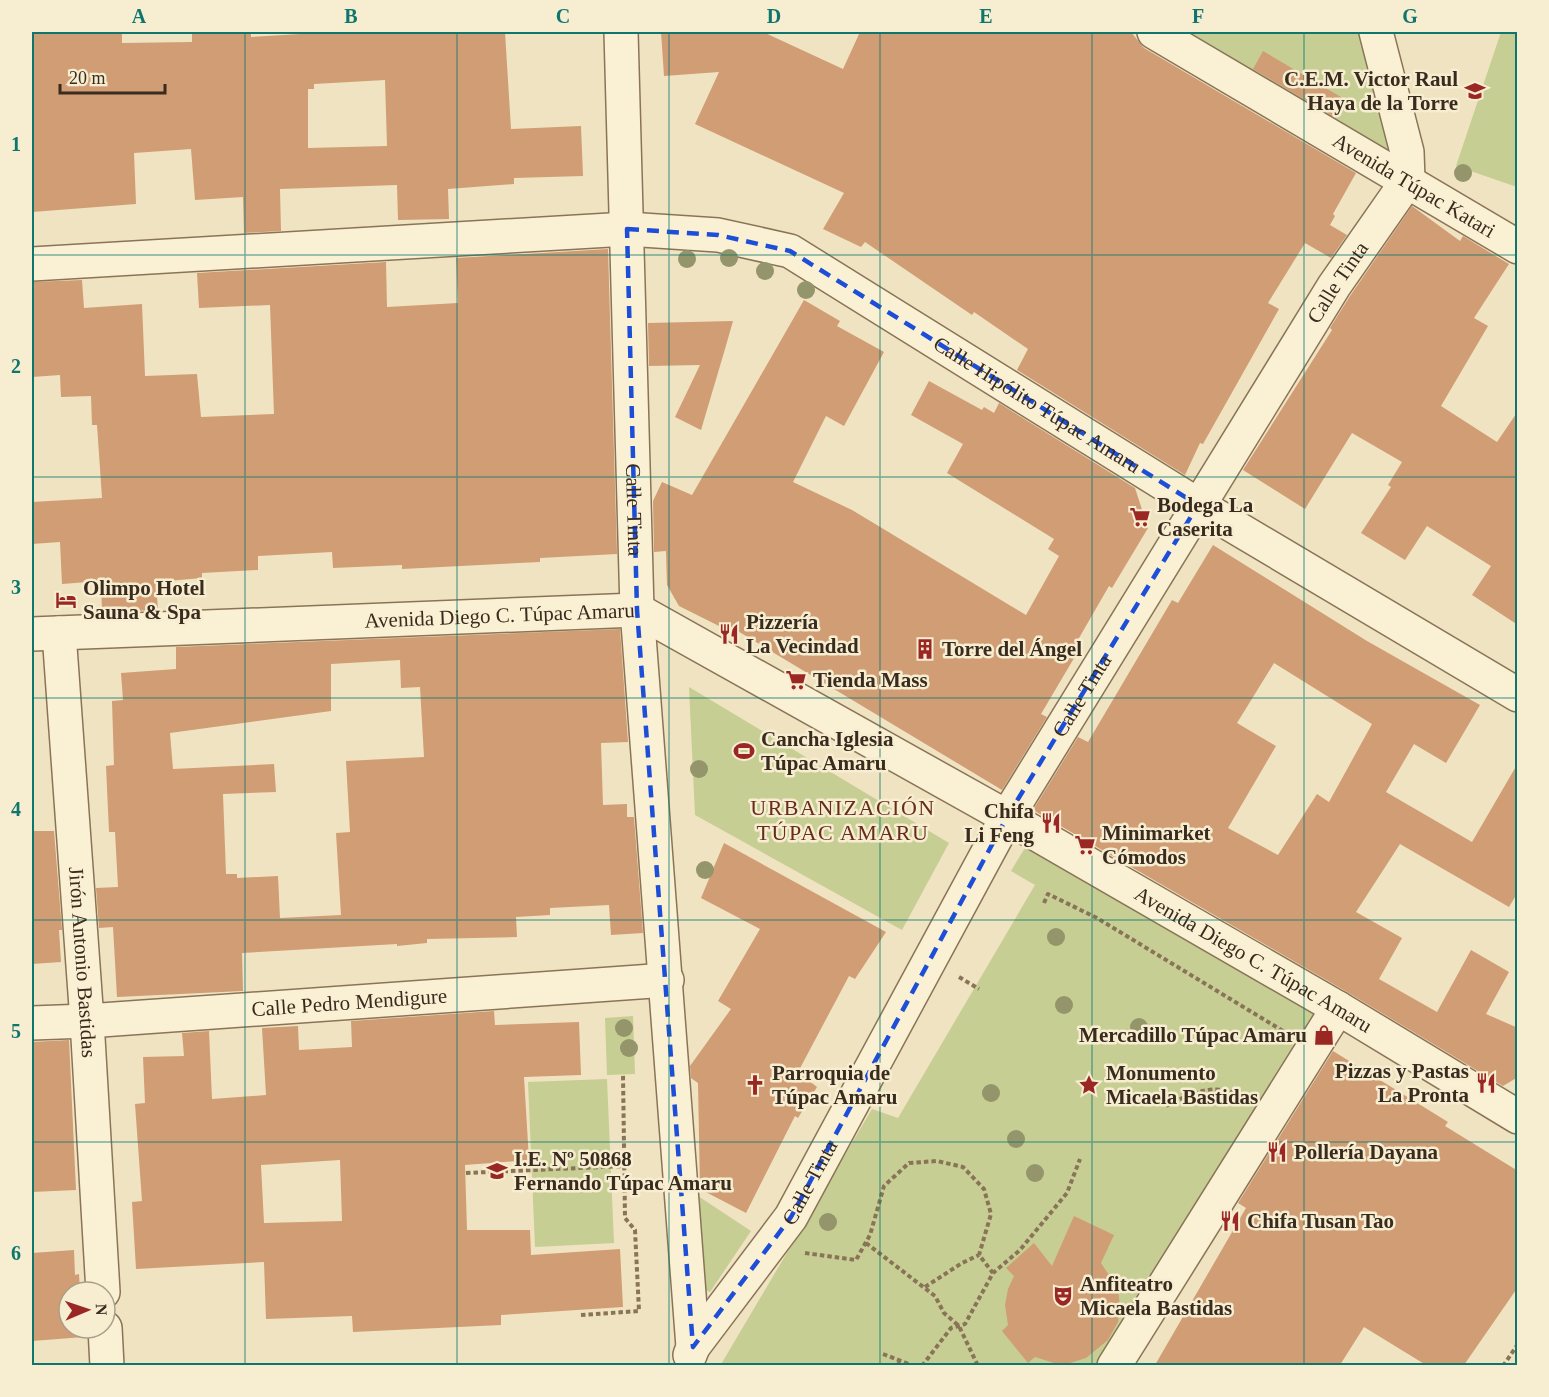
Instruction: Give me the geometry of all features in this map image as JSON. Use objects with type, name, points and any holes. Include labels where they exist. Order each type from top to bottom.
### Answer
[{"type":"street","name":"Calle Tinta","points":[[621,32],[637,610],[667,980],[690,1356]]},
{"type":"street","name":"Avenida Túpac Katari","points":[[1154,32],[1518,247]]},
{"type":"street","points":[[1376,32],[1407,152],[1407,180]]},
{"type":"street","name":"Calle Tinta","points":[[690,1356],[791,1217],[1007,817],[1334,286],[1407,180]]},
{"type":"street","name":"Calle Hipólito Túpac Amaru","points":[[32,264],[627,229],[718,235],[790,251],[1198,505],[1518,695]]},
{"type":"street","name":"Avenida Diego C. Túpac Amaru","points":[[45,633],[637,610],[1007,817],[1338,1008],[1518,1117]]},
{"type":"street","name":"Jirón Antonio Bastidas","points":[[45,633],[87,1022],[101,1280]]},
{"type":"street","name":"Calle Pedro Mendigure","points":[[32,1023],[87,1022],[667,980]]},
{"type":"street","points":[[1114,1365],[1338,1008]]},
{"type":"street","points":[[106,1340],[107,1365]]},
{"type":"path","points":[[1044,903],[1048,894],[1097,918],[1285,1032],[1281,1038]]},
{"type":"path","points":[[581,1315],[639,1311],[634,1230],[625,1218],[623,1074]]},
{"type":"path","points":[[1166,1107],[1193,1093],[1208,1088],[1219,1088],[1244,1098],[1271,1115]]},
{"type":"path","points":[[922,1365],[951,1328],[965,1324],[993,1273],[1020,1250],[1067,1193],[1080,1159]]},
{"type":"path","points":[[776,1237],[806,1254],[856,1260],[870,1235],[884,1186],[909,1163],[937,1161],[963,1167],[984,1189],[990,1214],[979,1256]]},
{"type":"path","points":[[465,1173],[625,1166]]},
{"type":"path","points":[[866,1243],[895,1268],[926,1287],[935,1296],[944,1313],[959,1326],[978,1365]]},
{"type":"path","points":[[979,1256],[993,1273]]},
{"type":"path","points":[[926,1287],[962,1263],[979,1256]]},
{"type":"path","points":[[1503,1365],[1518,1344]]},
{"type":"path","points":[[883,1354],[914,1365]]},
{"type":"path","points":[[897,1365],[901,1360]]},
{"type":"highlighted area","points":[[627,229],[718,235],[790,251],[1198,505],[1007,817],[791,1217],[693,1347],[637,610]]},
{"type":"green space","points":[[1184,32],[1362,32],[1394,163]]},
{"type":"green space","points":[[1501,32],[1517,32],[1517,187],[1456,166]]},
{"type":"green space","name":"Cancha Iglesia Túpac Amaru","points":[[689,687],[949,843],[902,930],[695,815]]},
{"type":"green space","points":[[1029,841],[1328,1021],[1101,1365],[720,1366],[872,1109],[898,1118],[1035,885],[1011,871]]},
{"type":"green space","points":[[633,1016],[635,1074],[607,1075],[605,1018]]},
{"type":"green space","points":[[607,1079],[614,1243],[535,1247],[528,1082]]},
{"type":"green space","points":[[698,1196],[751,1231],[710,1292],[705,1290]]},
{"type":"building","points":[[32,32],[122,32],[122,43],[192,42],[192,32],[251,32],[251,37],[334,32],[505,32],[511,129],[581,126],[583,176],[514,178],[514,184],[448,189],[449,219],[398,220],[397,185],[280,189],[281,231],[244,233],[243,197],[195,200],[191,149],[134,153],[136,204],[32,212]],"holes":[[[385,80],[387,146],[308,148],[308,89],[314,89],[314,84]]]},
{"type":"building","points":[[661,32],[763,32],[843,69],[860,32],[1131,32],[1144,48],[1356,173],[1333,214],[1335,216],[1330,225],[1347,235],[1331,258],[1305,243],[1268,303],[1279,309],[1203,444],[1200,443],[1185,475],[1017,370],[1028,349],[974,312],[972,315],[865,242],[861,247],[823,229],[844,193],[695,124],[719,72],[664,76]]},
{"type":"building","points":[[1263,51],[1346,100],[1336,118],[1253,69]]},
{"type":"building","points":[[1412,206],[1460,241],[1463,236],[1509,264],[1474,318],[1488,326],[1441,406],[1497,442],[1518,411],[1518,625],[1472,595],[1491,566],[1427,526],[1405,560],[1361,533],[1391,487],[1388,485],[1402,462],[1352,433],[1305,509],[1243,470],[1332,330],[1330,328],[1350,296]]},
{"type":"building","points":[[608,249],[617,554],[540,558],[540,562],[402,569],[402,565],[333,568],[332,552],[258,556],[258,570],[202,573],[202,578],[156,582],[158,610],[102,612],[101,581],[62,584],[60,542],[32,544],[32,502],[102,498],[97,425],[92,425],[91,396],[61,397],[60,375],[32,377],[32,282],[82,280],[84,308],[142,304],[145,376],[197,374],[201,417],[274,414],[270,305],[199,308],[197,273],[386,262],[387,307],[458,303],[456,258]]},
{"type":"building","points":[[804,300],[840,321],[837,326],[884,352],[844,426],[826,416],[793,482],[852,510],[1026,615],[1059,556],[1048,549],[1054,539],[947,473],[963,444],[911,415],[929,381],[982,410],[984,407],[994,413],[999,403],[1135,488],[1148,528],[1112,588],[1109,586],[1075,645],[1080,648],[1041,714],[1047,717],[1002,790],[731,627],[729,631],[679,606],[667,585],[666,551],[654,552],[653,501],[662,482],[692,495]]},
{"type":"building","points":[[733,321],[701,430],[675,417],[700,365],[649,366],[648,323]]},
{"type":"building","points":[[1213,545],[1367,641],[1480,705],[1446,763],[1414,744],[1386,792],[1472,842],[1518,763],[1518,892],[1509,907],[1400,844],[1356,912],[1402,938],[1379,979],[1437,1012],[1471,950],[1509,972],[1486,1014],[1518,1028],[1518,1077],[1503,1086],[1347,992],[1033,810],[1078,737],[1088,742],[1172,600],[1178,603]],"holes":[[[1274,663],[1372,724],[1329,802],[1317,794],[1278,855],[1228,828],[1276,746],[1237,723]]]},
{"type":"building","points":[[620,629],[628,742],[601,743],[603,805],[627,804],[627,817],[634,817],[643,933],[611,935],[609,905],[550,908],[550,915],[516,917],[517,937],[427,939],[427,943],[397,946],[397,944],[242,953],[243,991],[117,997],[113,927],[99,928],[96,888],[118,887],[115,832],[109,832],[106,766],[114,765],[112,701],[123,700],[121,673],[176,669],[176,647]],"holes":[[[400,660],[401,688],[420,687],[424,757],[346,761],[350,832],[336,833],[341,915],[280,918],[278,876],[237,878],[237,874],[226,874],[223,794],[276,792],[274,764],[173,769],[170,733],[331,711],[331,664]]]},
{"type":"building","points":[[32,831],[54,831],[62,930],[59,930],[61,962],[32,964]]},
{"type":"building","points":[[724,843],[886,932],[855,979],[849,976],[798,1072],[817,1087],[798,1118],[795,1116],[746,1213],[700,1189],[698,1083],[691,1078],[690,1066],[731,1009],[718,1001],[760,929],[701,898]]},
{"type":"building","points":[[494,1011],[495,1025],[579,1022],[581,1075],[524,1077],[529,1160],[465,1165],[467,1230],[530,1230],[531,1255],[620,1249],[623,1307],[501,1315],[501,1325],[353,1332],[352,1316],[266,1319],[264,1262],[136,1269],[132,1202],[142,1201],[135,1104],[145,1103],[143,1057],[184,1056],[182,1033],[209,1031],[212,1099],[266,1095],[262,1028],[298,1026],[299,1050],[352,1047],[351,1021]],"holes":[[[340,1160],[342,1221],[264,1223],[261,1165]]]},
{"type":"building","points":[[69,1040],[76,1190],[32,1192],[32,1042]]},
{"type":"building","points":[[1333,1051],[1448,1122],[1445,1126],[1518,1171],[1518,1287],[1464,1365],[1426,1365],[1364,1327],[1340,1365],[1155,1365],[1246,1208],[1238,1203]]},
{"type":"building","name":"Anfiteatro Micaela Bastidas","points":[[1074,1216],[1114,1235],[1101,1263],[1118,1289],[1120,1306],[1118,1322],[1108,1340],[1086,1358],[1070,1363],[1054,1363],[1035,1357],[1028,1363],[1002,1331],[1008,1325],[1005,1305],[1008,1289],[1014,1276],[1006,1268],[1034,1243],[1052,1266]]},
{"type":"building","points":[[74,1250],[75,1275],[79,1274],[79,1280],[57,1280],[57,1339],[32,1341],[32,1253]]},
{"type":"place","name":"C.E.M. Victor Raul Haya de la Torre","points":[[1475,91]]},
{"type":"place","name":"Bodega La Caserita","points":[[1140,517]]},
{"type":"place","name":"Olimpo Hotel Sauna & Spa","points":[[66,600]]},
{"type":"place","name":"Pizzería La Vecindad","points":[[729,634]]},
{"type":"place","name":"Torre del Ángel","points":[[925,649]]},
{"type":"place","name":"Tienda Mass","points":[[796,680]]},
{"type":"place","name":"Cancha Iglesia Túpac Amaru","points":[[744,751]]},
{"type":"place","name":"Chifa Li Feng","points":[[1051,823]]},
{"type":"place","name":"Minimarket Cómodos","points":[[1085,845]]},
{"type":"place","name":"Mercadillo Túpac Amaru","points":[[1324,1035]]},
{"type":"place","name":"Pizzas y Pastas La Pronta","points":[[1486,1083]]},
{"type":"place","name":"Parroquia de Túpac Amaru","points":[[755,1085]]},
{"type":"place","name":"Monumento Micaela Bastidas","points":[[1089,1085]]},
{"type":"place","name":"Pollería Dayana","points":[[1277,1152]]},
{"type":"place","name":"I.E. Nº 50868 Fernando Túpac Amaru","points":[[497,1171]]},
{"type":"place","name":"Chifa Tusan Tao","points":[[1230,1221]]},
{"type":"place","name":"Anfiteatro Micaela Bastidas","points":[[1063,1296]]},
{"type":"district","name":"URBANIZACIÓN TÚPAC AMARU","points":[[843,820]]}]
